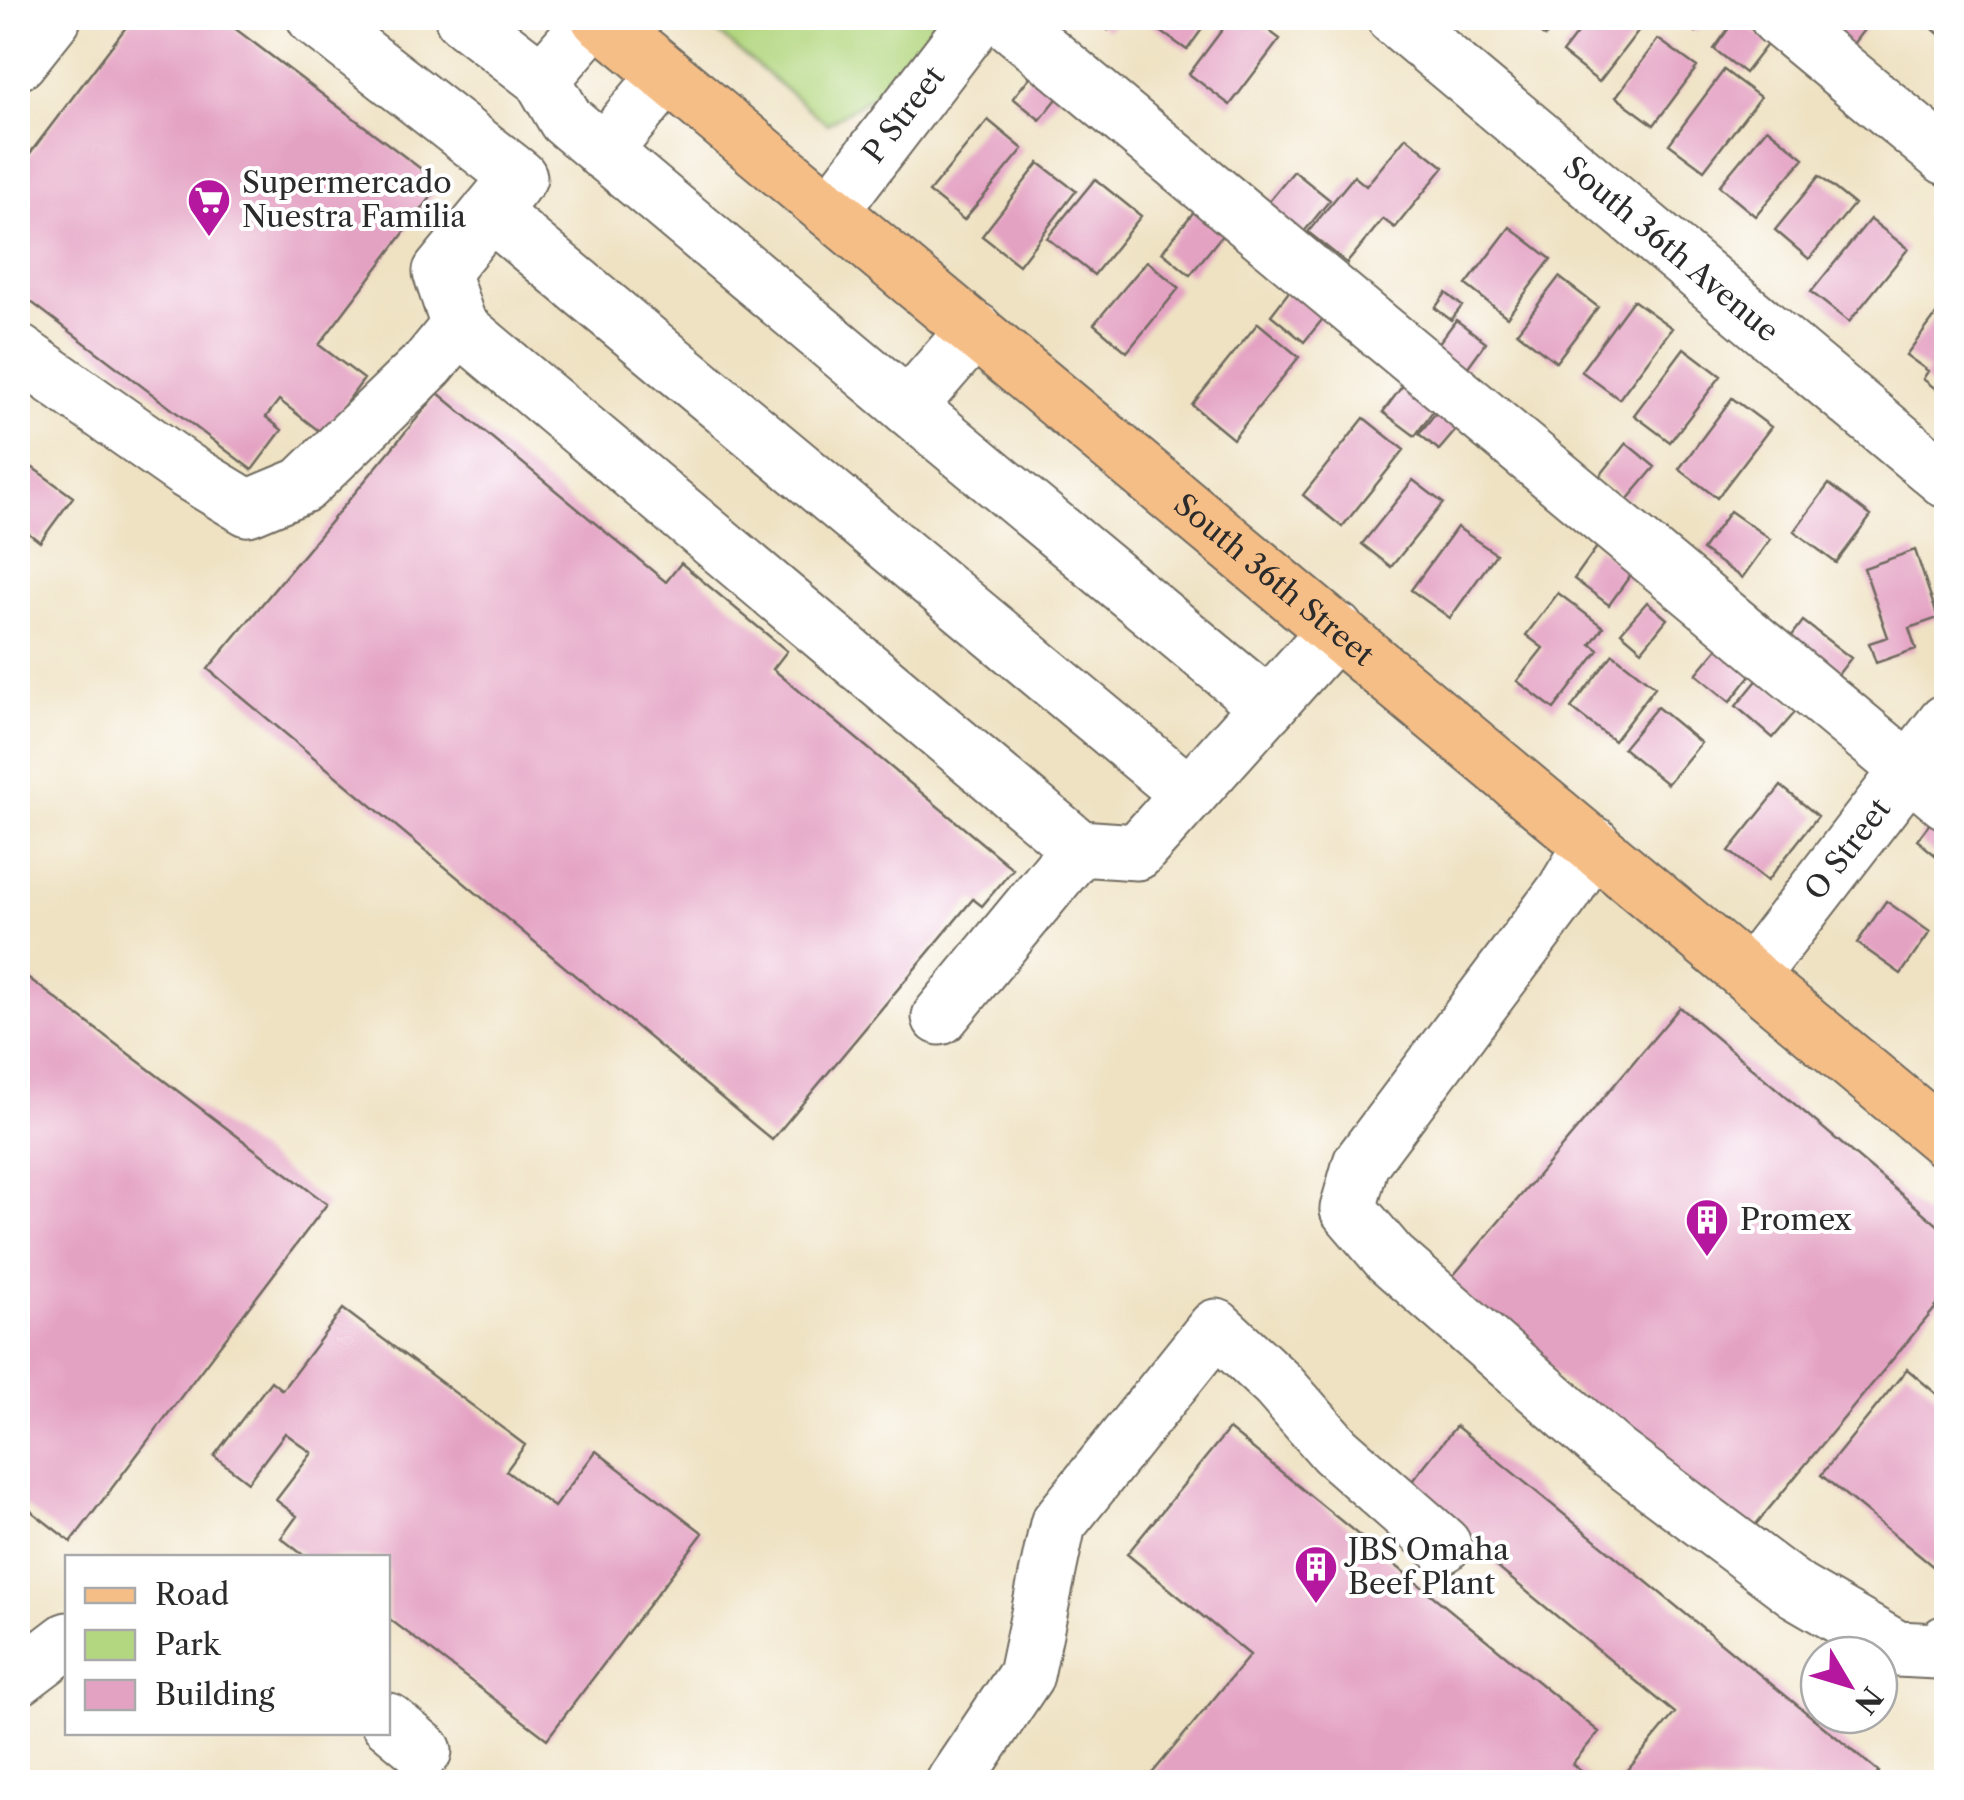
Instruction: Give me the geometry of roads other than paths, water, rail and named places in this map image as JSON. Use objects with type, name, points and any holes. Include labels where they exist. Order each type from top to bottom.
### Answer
[{"type":"main road","name":"South 36th Street","points":[[597,18],[1946,1140]]},
{"type":"street","points":[[18,62],[54,18]]},
{"type":"street","points":[[315,18],[505,195],[1190,794]]},
{"type":"street","points":[[464,18],[570,117],[908,407],[1268,706]]},
{"type":"street","points":[[597,18],[570,117],[441,272],[458,326],[1080,848],[1137,852],[1336,630]]},
{"type":"street","name":"P Street","points":[[831,210],[978,18]]},
{"type":"street","points":[[1004,18],[1928,785]]},
{"type":"street","name":"South 36th Avenue","points":[[1394,18],[1946,480]]},
{"type":"street","points":[[1778,18],[1946,157]]},
{"type":"street","points":[[570,117],[667,76]]},
{"type":"street","points":[[18,352],[186,471],[248,508],[303,486],[428,363],[458,326]]},
{"type":"street","points":[[908,407],[975,330]]},
{"type":"street","name":"O Street","points":[[1750,976],[1928,785],[1946,722]]},
{"type":"street","points":[[1592,844],[1564,892],[1360,1163],[1348,1209],[1390,1258],[1612,1453],[1797,1591],[1897,1649],[1937,1651],[1946,1643]]},
{"type":"street","points":[[940,1017],[1080,848]]},
{"type":"street","points":[[954,1782],[1026,1675],[1058,1524],[1216,1327],[1278,1385],[1334,1450],[1444,1544]]},
{"type":"street","points":[[18,1678],[65,1642]]},
{"type":"place","name":"Supermercado Nuestra Familia","points":[[209,238]]},
{"type":"place","name":"Promex","points":[[1707,1258]]},
{"type":"place","name":"JBS Omaha Beef Plant","points":[[1316,1605]]}]
